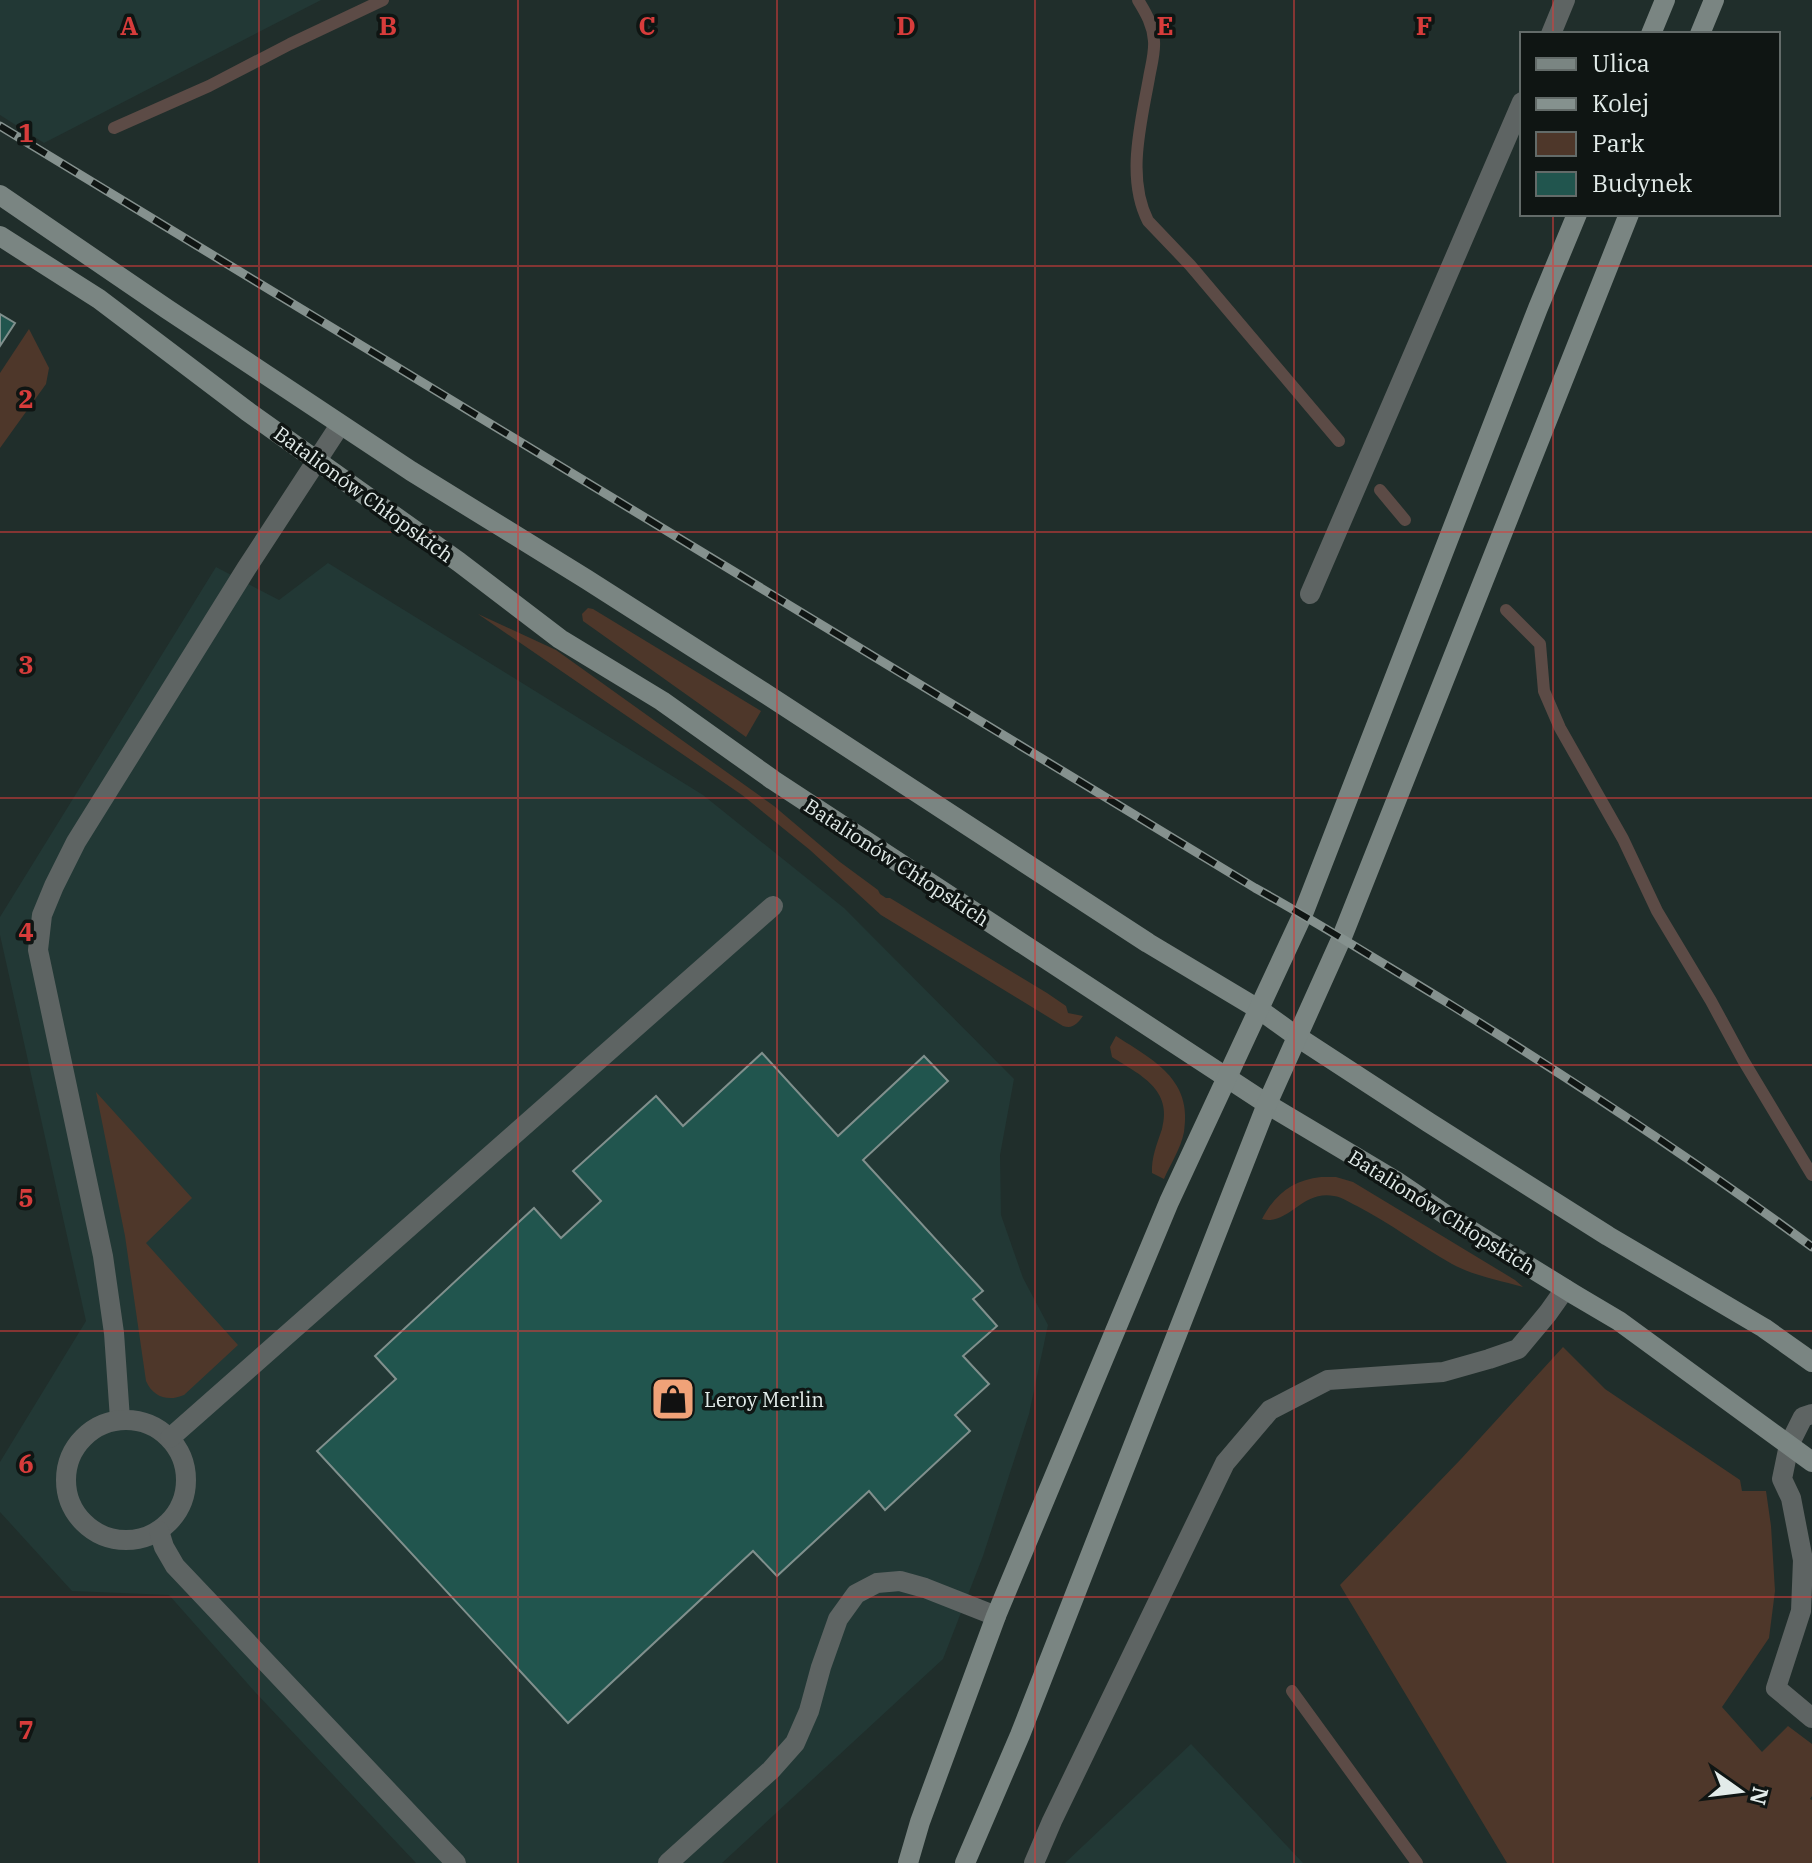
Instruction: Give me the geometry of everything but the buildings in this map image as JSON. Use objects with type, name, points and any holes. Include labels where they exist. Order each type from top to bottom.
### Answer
[{"type":"main road","points":[[1652,32],[1665,0]]},
{"type":"main road","points":[[1701,32],[1714,0]]},
{"type":"main road","name":"Batalionów Chłopskich","points":[[0,195],[411,471],[763,692],[1148,943],[1260,1010],[1428,1122],[1608,1236],[1764,1328],[1812,1362]]},
{"type":"main road","points":[[908,1863],[920,1822],[996,1616],[1169,1202],[1303,914],[1576,216]]},
{"type":"main road","points":[[965,1863],[1020,1735],[1267,1104],[1348,922],[1628,216]]},
{"type":"main road","name":"Batalionów Chłopskich","points":[[0,236],[99,299],[560,639],[662,701],[773,780],[1267,1104],[1619,1321],[1812,1462]]},
{"type":"lane","points":[[1552,32],[1565,0]]},
{"type":"lane","points":[[1310,594],[1520,107]]},
{"type":"lane","points":[[120,1419],[114,1333],[103,1256],[38,950],[42,915],[76,842],[340,425]]},
{"type":"lane","points":[[170,1438],[773,906]]},
{"type":"lane","points":[[1034,1863],[1225,1463],[1270,1410],[1328,1380],[1443,1372],[1518,1349],[1565,1289]]},
{"type":"lane","points":[[1812,1414],[1803,1417],[1789,1445],[1782,1479],[1791,1498],[1808,1564],[1801,1611],[1776,1688],[1812,1718]]},
{"type":"lane","points":[[120,1419],[138,1420],[156,1427],[170,1438],[186,1470],[186,1487],[181,1504],[159,1531],[142,1538],[124,1540],[107,1537],[91,1529],[78,1517],[69,1501],[65,1483],[67,1464],[74,1447],[86,1433],[103,1423],[120,1419]]},
{"type":"lane","points":[[159,1531],[175,1566],[456,1863]]},
{"type":"lane","points":[[668,1863],[771,1770],[795,1743],[809,1711],[838,1619],[856,1594],[877,1583],[900,1581],[996,1616]]},
{"type":"shaded area","points":[[0,0],[321,0],[44,143],[0,115]]},
{"type":"shaded area","points":[[328,563],[703,795],[844,908],[1014,1079],[1000,1155],[1001,1215],[1023,1278],[1048,1325],[1029,1414],[983,1556],[943,1659],[722,1863],[416,1863],[255,1692],[169,1595],[72,1591],[0,1512],[0,1462],[86,1321],[0,935],[0,917],[216,567],[279,600]]},
{"type":"shaded area","points":[[1191,1744],[1303,1863],[1065,1863]]},
{"type":"green space","points":[[29,329],[49,368],[46,384],[0,448],[0,373]]},
{"type":"green space","points":[[588,608],[761,711],[746,737],[583,621],[582,614]]},
{"type":"green space","points":[[478,614],[556,650],[774,806],[880,894],[1047,993],[1066,1006],[1068,1013],[1083,1016],[1070,1027],[1063,1026],[881,915],[810,850],[742,795]]},
{"type":"green space","points":[[1116,1036],[1167,1073],[1182,1098],[1184,1132],[1164,1179],[1152,1173],[1153,1156],[1162,1129],[1163,1103],[1152,1085],[1112,1057],[1110,1047]]},
{"type":"green space","points":[[96,1092],[192,1198],[146,1243],[238,1345],[184,1395],[178,1397],[167,1398],[157,1394],[146,1381],[125,1236]]},
{"type":"green space","points":[[1321,1177],[1353,1182],[1523,1287],[1460,1268],[1337,1197],[1313,1198],[1280,1218],[1262,1219],[1273,1202],[1293,1185]]},
{"type":"green space","points":[[1563,1347],[1605,1389],[1740,1480],[1742,1491],[1766,1491],[1775,1591],[1769,1638],[1722,1707],[1762,1752],[1788,1726],[1812,1744],[1812,1863],[1507,1863],[1340,1585]]},
{"type":"waterway","points":[[114,128],[209,86],[383,0]]},
{"type":"waterway","points":[[1138,0],[1151,24],[1154,41],[1137,150],[1138,187],[1148,221],[1190,265],[1339,441]]},
{"type":"waterway","points":[[1380,490],[1405,520]]},
{"type":"waterway","points":[[1506,610],[1540,644],[1544,691],[1560,728],[1623,839],[1657,911],[1812,1175]]},
{"type":"waterway","points":[[1292,1691],[1417,1863]]},
{"type":"railway","points":[[0,126],[1443,1000],[1630,1120],[1812,1247]]},
{"type":"place","name":"Leroy Merlin","points":[[673,1399]]}]
